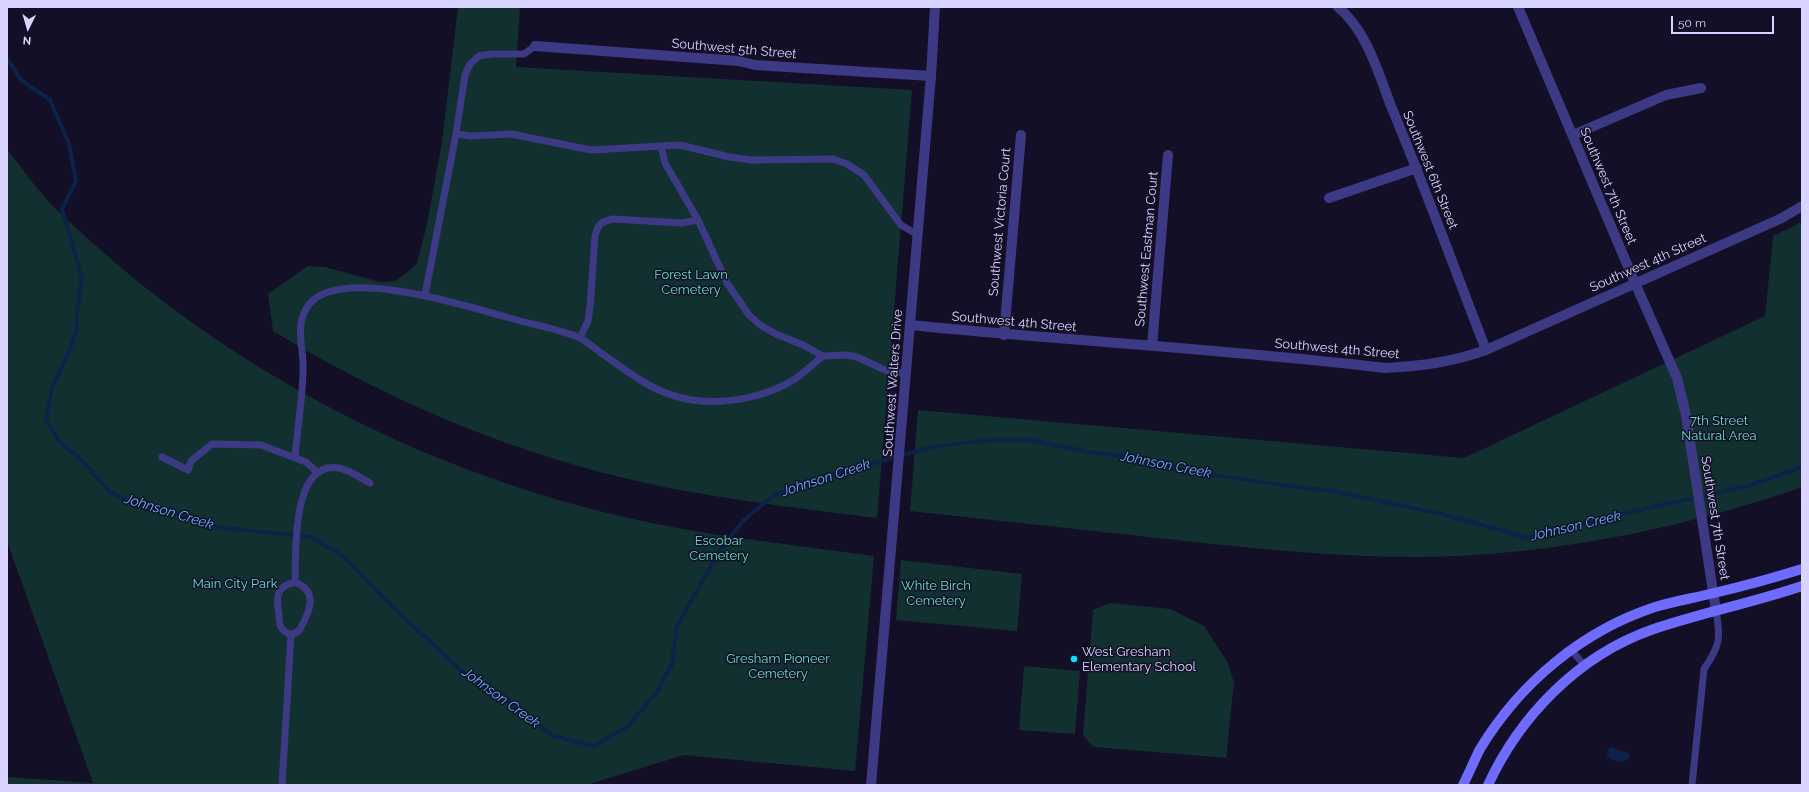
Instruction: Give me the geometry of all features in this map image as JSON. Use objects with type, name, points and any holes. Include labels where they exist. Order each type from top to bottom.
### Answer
[{"type":"main road","points":[[1463,785],[1479,751],[1508,709],[1542,673],[1595,633],[1632,615],[1676,601],[1762,581],[1802,569]]},
{"type":"main road","points":[[1488,785],[1502,757],[1530,717],[1555,690],[1585,666],[1606,652],[1649,631],[1802,586]]},
{"type":"street","name":"Southwest Walters Drive","points":[[871,785],[904,410],[931,76],[935,7]]},
{"type":"street","name":"Southwest 6th Street","points":[[1338,7],[1351,20],[1365,44],[1417,168],[1486,350]]},
{"type":"street","name":"Southwest 7th Street","points":[[1518,7],[1677,378],[1686,415],[1693,456],[1716,611]]},
{"type":"street","name":"Southwest 5th Street","points":[[535,46],[739,60],[755,65],[931,76]]},
{"type":"street","points":[[1573,135],[1666,95],[1701,88]]},
{"type":"street","name":"Southwest Victoria Court","points":[[1004,335],[1021,135]]},
{"type":"street","name":"Southwest Eastman Court","points":[[1152,346],[1168,155]]},
{"type":"street","points":[[1329,198],[1417,168]]},
{"type":"street","name":"Southwest 4th Street","points":[[910,325],[1004,335],[1152,346],[1386,368],[1437,364],[1486,350],[1782,218],[1802,206]]},
{"type":"lane","points":[[425,295],[456,134],[465,75],[470,64],[479,56],[492,54],[524,54],[535,46]]},
{"type":"lane","points":[[456,134],[470,136],[511,134],[591,150],[680,145],[729,157],[752,160],[833,159],[852,166],[864,175],[901,225],[918,235]]},
{"type":"lane","points":[[661,146],[665,164],[698,220],[727,283],[749,315],[776,334],[803,345],[823,356],[846,355],[857,357],[885,370],[906,374]]},
{"type":"lane","points":[[580,338],[588,321],[595,236],[598,226],[605,221],[613,219],[681,223],[698,220]]},
{"type":"lane","points":[[295,458],[303,369],[300,333],[305,310],[309,304],[318,296],[329,291],[345,289],[384,289],[425,295],[580,338],[648,386],[669,395],[693,400],[716,401],[742,398],[770,390],[795,379],[823,356]]},
{"type":"lane","points":[[162,457],[188,470],[191,461],[212,444],[261,445],[306,462],[318,473]]},
{"type":"lane","points":[[295,582],[298,513],[305,489],[318,473],[330,468],[340,468],[370,483]]},
{"type":"lane","points":[[295,582],[304,585],[311,597],[309,608],[299,631],[291,635],[283,630],[280,623],[276,598],[280,589],[287,584],[295,582]]},
{"type":"lane","points":[[1692,785],[1704,669],[1715,653],[1718,640],[1719,628],[1716,611]]},
{"type":"lane","points":[[282,785],[291,635]]},
{"type":"lane","points":[[1571,650],[1585,666]]},
{"type":"green space","name":"Forest Lawn Cemetery","points":[[458,7],[520,7],[516,67],[912,90],[877,518],[684,491],[574,465],[529,451],[441,418],[356,377],[273,331],[268,294],[308,266],[325,267],[380,282],[395,281],[417,263],[427,224],[442,142]]},
{"type":"green space","name":"Main City Park","points":[[7,149],[47,200],[82,234],[131,276],[185,318],[242,357],[301,392],[362,424],[424,452],[488,477],[554,498],[620,516],[714,534],[874,556],[855,771],[684,755],[586,785],[7,785],[7,777],[93,783],[7,541]]},
{"type":"green space","name":"7th Street Natural Area","points":[[1802,222],[1802,487],[1760,501],[1675,524],[1588,542],[1501,553],[1421,557],[1386,557],[1281,551],[910,511],[918,410],[1464,458],[1765,316],[1773,236]]},
{"type":"green space","name":"White Birch Cemetery","points":[[901,560],[1022,574],[1017,631],[896,620]]},
{"type":"green space","points":[[1110,603],[1171,609],[1204,626],[1228,663],[1234,683],[1226,758],[1093,747],[1083,735],[1093,610]]},
{"type":"green space","points":[[1024,666],[1080,671],[1075,734],[1019,730]]},
{"type":"water","points":[[1613,747],[1621,751],[1628,752],[1630,757],[1623,762],[1612,760],[1607,755],[1608,749]]},
{"type":"waterway","name":"Johnson Creek","points":[[7,58],[21,80],[50,100],[69,144],[76,181],[62,209],[82,277],[77,312],[77,329],[68,354],[52,388],[46,420],[59,441],[83,462],[110,492],[125,500],[170,510],[205,526],[312,537],[346,558],[385,600],[462,671],[503,696],[553,736],[594,746],[627,727],[657,692],[672,664],[677,626],[720,550],[744,520],[774,495],[855,468],[933,447],[990,440],[1030,440],[1088,452],[1146,459],[1179,470],[1332,491],[1442,514],[1528,538],[1626,513],[1748,486],[1802,467]]},
{"type":"place","name":"West Gresham Elementary School","points":[[1074,659]]},
{"type":"park label","name":"Escobar Cemetery","points":[[719,548]]},
{"type":"park label","name":"Gresham Pioneer Cemetery","points":[[778,666]]}]
